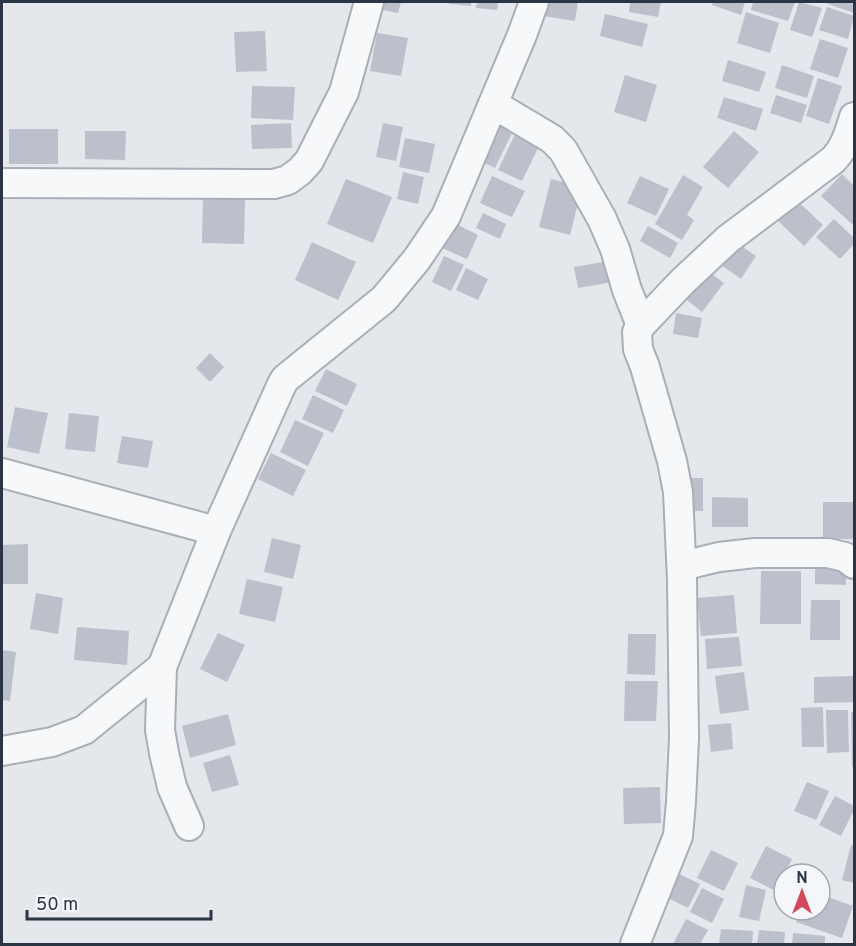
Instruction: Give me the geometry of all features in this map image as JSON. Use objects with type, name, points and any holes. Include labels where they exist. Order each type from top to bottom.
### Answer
[{"type":"street","points":[[2,183],[274,184],[288,180],[309,161],[344,92],[369,2]]},
{"type":"street","points":[[189,826],[172,787],[160,730],[162,667],[216,531],[285,379],[384,299],[417,259],[446,216],[534,2]]},
{"type":"street","points":[[494,104],[552,139],[563,150],[602,219],[615,249],[627,290],[641,325]]},
{"type":"street","points":[[635,945],[678,836],[684,738],[682,566],[678,492],[672,461],[638,349],[637,332],[641,325],[728,239],[833,160],[843,148],[853,125]]},
{"type":"street","points":[[2,473],[216,531]]},
{"type":"street","points":[[682,566],[719,557],[754,553],[828,553],[845,557],[855,564]]},
{"type":"street","points":[[2,751],[52,742],[84,730],[162,667]]},
{"type":"building","points":[[374,2],[401,2],[398,13],[373,8]]},
{"type":"building","points":[[449,2],[471,2],[471,6],[449,4]]},
{"type":"building","points":[[477,2],[498,2],[497,10],[476,8]]},
{"type":"building","points":[[545,2],[578,2],[575,21],[543,16]]},
{"type":"building","points":[[630,2],[661,2],[658,17],[629,12]]},
{"type":"building","points":[[713,2],[745,2],[741,15],[712,5]]},
{"type":"building","points":[[753,2],[795,2],[788,21],[751,10]]},
{"type":"building","points":[[799,2],[822,8],[812,37],[790,30]]},
{"type":"building","points":[[822,2],[854,2],[854,13]]},
{"type":"building","points":[[827,7],[854,16],[848,39],[819,30]]},
{"type":"building","points":[[746,12],[779,23],[770,53],[737,43]]},
{"type":"building","points":[[605,14],[648,24],[642,47],[600,36]]},
{"type":"building","points":[[265,31],[267,71],[236,72],[234,32]]},
{"type":"building","points":[[377,33],[408,38],[401,76],[370,71]]},
{"type":"building","points":[[820,39],[848,48],[838,78],[810,69]]},
{"type":"building","points":[[728,60],[766,72],[759,92],[722,81]]},
{"type":"building","points":[[782,65],[814,76],[807,98],[775,88]]},
{"type":"building","points":[[625,75],[657,85],[646,122],[614,112]]},
{"type":"building","points":[[818,78],[842,86],[829,124],[806,116]]},
{"type":"building","points":[[252,86],[295,87],[293,120],[251,118]]},
{"type":"building","points":[[776,95],[807,105],[801,123],[770,113]]},
{"type":"building","points":[[724,97],[763,109],[756,131],[717,118]]},
{"type":"building","points":[[498,116],[516,125],[495,168],[478,160]]},
{"type":"building","points":[[291,123],[292,148],[252,149],[251,125]]},
{"type":"building","points":[[383,123],[403,127],[396,161],[376,157]]},
{"type":"building","points":[[9,129],[58,129],[58,164],[9,164]]},
{"type":"building","points":[[517,130],[541,142],[522,181],[498,170]]},
{"type":"building","points":[[85,131],[126,131],[125,160],[85,159]]},
{"type":"building","points":[[734,131],[759,152],[728,188],[703,167]]},
{"type":"building","points":[[405,138],[435,144],[429,173],[399,167]]},
{"type":"building","points":[[403,172],[424,177],[418,204],[397,199]]},
{"type":"building","points":[[842,174],[854,186],[853,225],[821,196]]},
{"type":"building","points":[[683,175],[703,187],[687,215],[694,220],[682,240],[655,224]]},
{"type":"building","points":[[492,176],[525,191],[512,217],[480,203]]},
{"type":"building","points":[[640,176],[669,189],[656,216],[627,203]]},
{"type":"building","points":[[346,179],[392,197],[373,243],[327,224]]},
{"type":"building","points":[[551,179],[582,187],[570,235],[539,227]]},
{"type":"building","points":[[789,193],[823,225],[804,246],[770,213]]},
{"type":"building","points":[[203,197],[245,198],[244,244],[202,243]]},
{"type":"building","points":[[483,213],[506,224],[500,239],[476,228]]},
{"type":"building","points":[[834,219],[854,238],[854,244],[840,259],[816,237]]},
{"type":"building","points":[[454,223],[478,235],[467,259],[442,248]]},
{"type":"building","points":[[648,226],[678,243],[670,258],[640,241]]},
{"type":"building","points":[[734,241],[756,256],[741,279],[718,263]]},
{"type":"building","points":[[312,242],[356,262],[338,300],[295,280]]},
{"type":"building","points":[[444,256],[464,265],[451,291],[432,282]]},
{"type":"building","points":[[609,261],[613,282],[578,288],[574,267]]},
{"type":"building","points":[[466,268],[488,279],[478,300],[456,290]]},
{"type":"building","points":[[704,268],[724,283],[702,312],[682,296]]},
{"type":"building","points":[[676,313],[702,318],[698,338],[673,334]]},
{"type":"building","points":[[210,353],[224,367],[210,382],[196,368]]},
{"type":"building","points":[[326,369],[357,384],[347,406],[315,391]]},
{"type":"building","points":[[313,395],[344,410],[333,433],[302,419]]},
{"type":"building","points":[[15,407],[48,413],[39,454],[7,447]]},
{"type":"building","points":[[69,413],[99,416],[95,452],[65,449]]},
{"type":"building","points":[[295,420],[324,433],[308,466],[280,452]]},
{"type":"building","points":[[122,436],[153,441],[148,468],[117,463]]},
{"type":"building","points":[[271,453],[306,470],[293,496],[258,479]]},
{"type":"building","points":[[682,478],[703,478],[703,511],[682,511]]},
{"type":"building","points":[[712,497],[748,498],[748,527],[712,527]]},
{"type":"building","points":[[823,502],[854,502],[854,539],[823,539]]},
{"type":"building","points":[[272,538],[301,545],[293,579],[264,572]]},
{"type":"building","points":[[28,544],[28,584],[2,584],[2,545]]},
{"type":"building","points":[[815,565],[846,565],[846,585],[815,584]]},
{"type":"building","points":[[761,571],[801,571],[801,624],[760,624]]},
{"type":"building","points":[[247,579],[283,587],[275,622],[239,614]]},
{"type":"building","points":[[36,593],[63,598],[58,634],[30,629]]},
{"type":"building","points":[[734,595],[737,633],[701,636],[697,598]]},
{"type":"building","points":[[811,600],[840,600],[840,640],[810,640]]},
{"type":"building","points":[[77,627],[129,631],[127,665],[74,660]]},
{"type":"building","points":[[218,633],[245,645],[227,682],[200,669]]},
{"type":"building","points":[[628,634],[656,634],[655,675],[627,674]]},
{"type":"building","points":[[739,637],[742,666],[707,669],[705,639]]},
{"type":"building","points":[[2,650],[16,652],[10,701],[2,700]]},
{"type":"building","points":[[744,672],[749,710],[720,714],[715,676]]},
{"type":"building","points":[[854,676],[854,702],[814,703],[814,677]]},
{"type":"building","points":[[625,681],[658,681],[656,721],[624,721]]},
{"type":"building","points":[[823,707],[824,747],[802,747],[801,708]]},
{"type":"building","points":[[826,710],[848,710],[849,752],[827,753]]},
{"type":"building","points":[[851,712],[854,712],[854,767],[852,767]]},
{"type":"building","points":[[228,714],[236,745],[190,758],[182,726]]},
{"type":"building","points":[[731,723],[733,749],[711,752],[708,725]]},
{"type":"building","points":[[230,755],[239,785],[212,792],[203,763]]},
{"type":"building","points":[[807,782],[829,791],[816,820],[794,811]]},
{"type":"building","points":[[660,787],[661,823],[624,824],[623,788]]},
{"type":"building","points":[[835,796],[854,806],[841,836],[819,825]]},
{"type":"building","points":[[851,845],[854,846],[854,883],[842,880]]},
{"type":"building","points":[[766,846],[792,859],[790,862],[772,862],[772,889],[750,878]]},
{"type":"building","points":[[711,850],[738,863],[724,891],[697,878]]},
{"type":"building","points":[[673,871],[700,884],[688,908],[662,895]]},
{"type":"building","points":[[746,885],[766,890],[759,921],[739,917]]},
{"type":"building","points":[[702,888],[724,899],[712,923],[690,912]]},
{"type":"building","points":[[832,898],[853,906],[842,938],[796,922],[832,922]]},
{"type":"building","points":[[686,919],[708,930],[700,944],[673,944]]},
{"type":"building","points":[[721,929],[753,931],[752,944],[719,944]]},
{"type":"building","points":[[759,930],[785,932],[784,944],[757,944]]},
{"type":"building","points":[[793,933],[825,936],[825,944],[792,944]]}]
